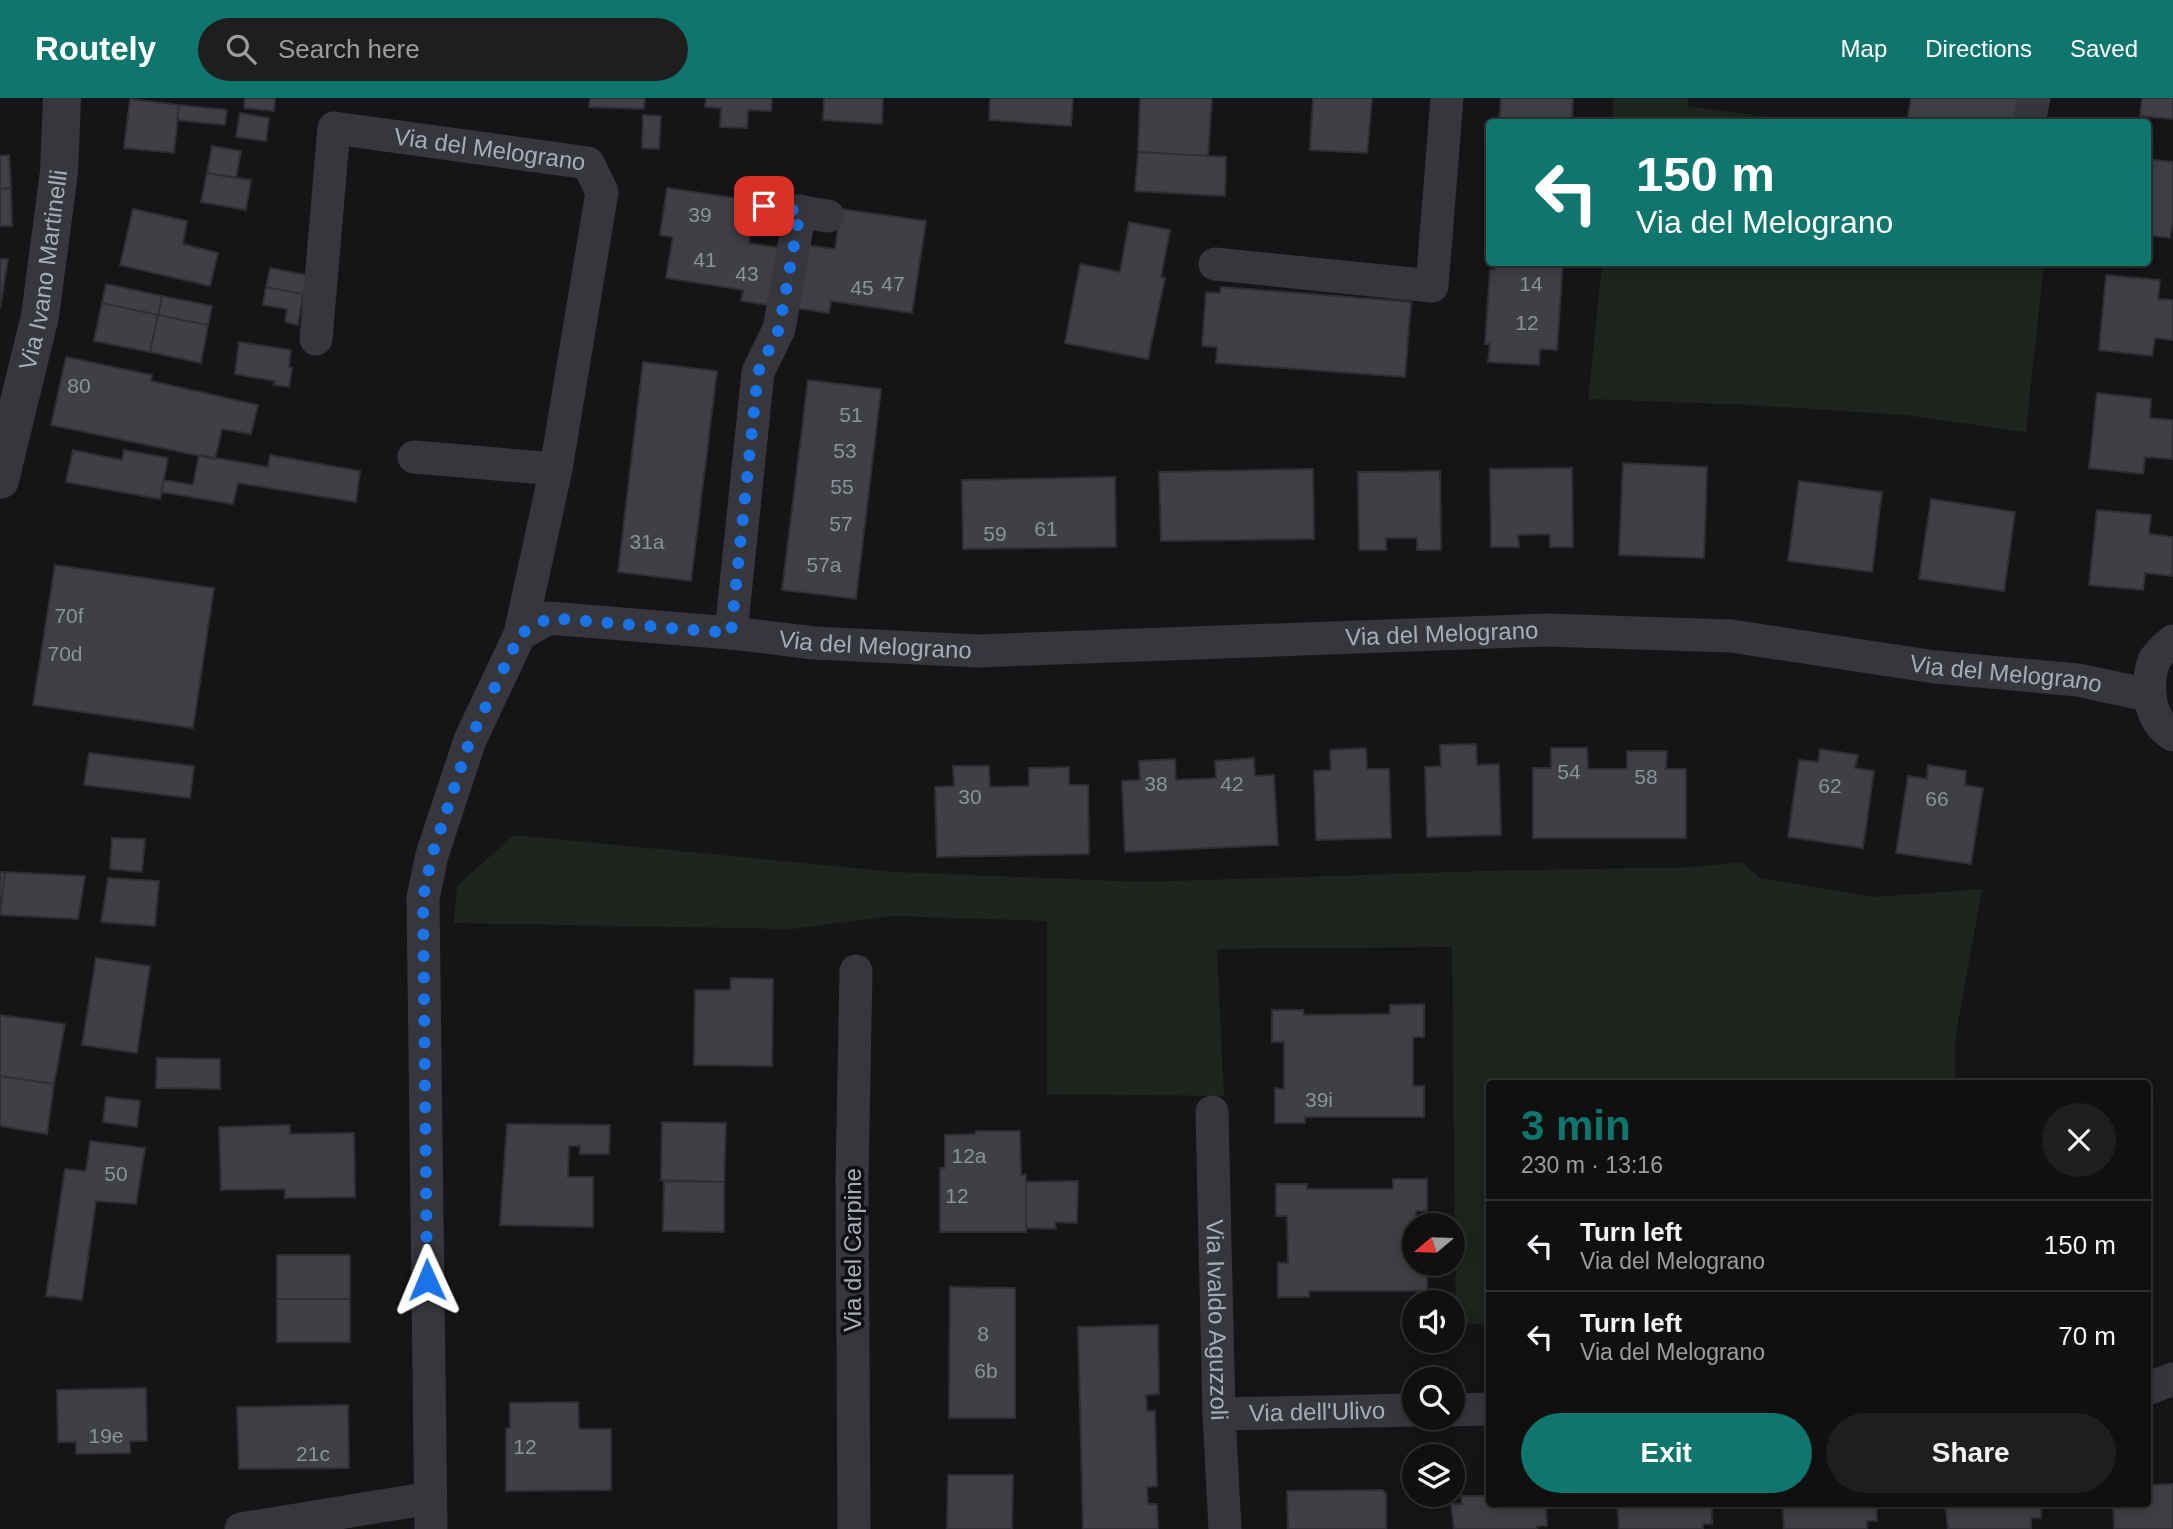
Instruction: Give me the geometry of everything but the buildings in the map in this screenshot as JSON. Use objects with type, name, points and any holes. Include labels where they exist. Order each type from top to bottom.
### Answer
[{"type":"street","name":"Via Ivano Martinelli","points":[[0,480],[40,316],[59,172],[62,98]]},
{"type":"street","points":[[1215,264],[1432,286],[1447,98]]},
{"type":"street","points":[[2030,119],[2034,98]]},
{"type":"street","name":"Via del Melograno","points":[[316,339],[334,128],[588,163],[602,192],[556,469],[520,634],[470,740],[432,855],[423,898],[431,1513]]},
{"type":"street","points":[[731,633],[758,372],[779,329],[814,213],[764,206]]},
{"type":"street","points":[[414,457],[556,469]]},
{"type":"street","name":"Via del Melograno","points":[[520,634],[549,618],[731,633],[814,643],[978,651],[1546,630],[1731,636],[1934,667],[2078,680],[2148,695]]},
{"type":"street","points":[[2173,640],[2155,659],[2148,695],[2163,729],[2173,735]]},
{"type":"street","name":"Via del Carpine","points":[[854,1529],[852,1178],[856,971]]},
{"type":"street","name":"Via Ivaldo Aguzzoli","points":[[1212,1112],[1219,1414],[1225,1529]]},
{"type":"street","points":[[2151,1387],[2173,1379]]},
{"type":"street","points":[[1465,1410],[1486,1409]]},
{"type":"street","name":"Via dell'Ulivo","points":[[1219,1414],[1402,1410]]},
{"type":"street","points":[[241,1529],[431,1513]]},
{"type":"shaded area","points":[[1614,98],[1688,98],[1688,106],[1781,119],[1612,119]]},
{"type":"shaded area","points":[[1602,266],[2044,266],[2026,432],[1905,415],[1752,405],[1588,399]]},
{"type":"shaded area","points":[[514,835],[896,872],[1143,882],[1697,867],[1741,862],[1760,878],[1874,897],[1982,889],[1955,1040],[1955,1080],[1486,1080],[1486,1324],[1465,1325],[1465,1290],[1456,1290],[1455,1276],[1465,1276],[1465,1213],[1455,1213],[1452,947],[1217,949],[1224,1096],[1047,1094],[1047,921],[891,916],[792,929],[454,923],[457,886]]},
{"type":"route","points":[[427,1280],[423,898],[432,855],[470,740],[520,634],[549,618],[731,633],[758,372],[779,329],[800,211],[764,206]]}]
